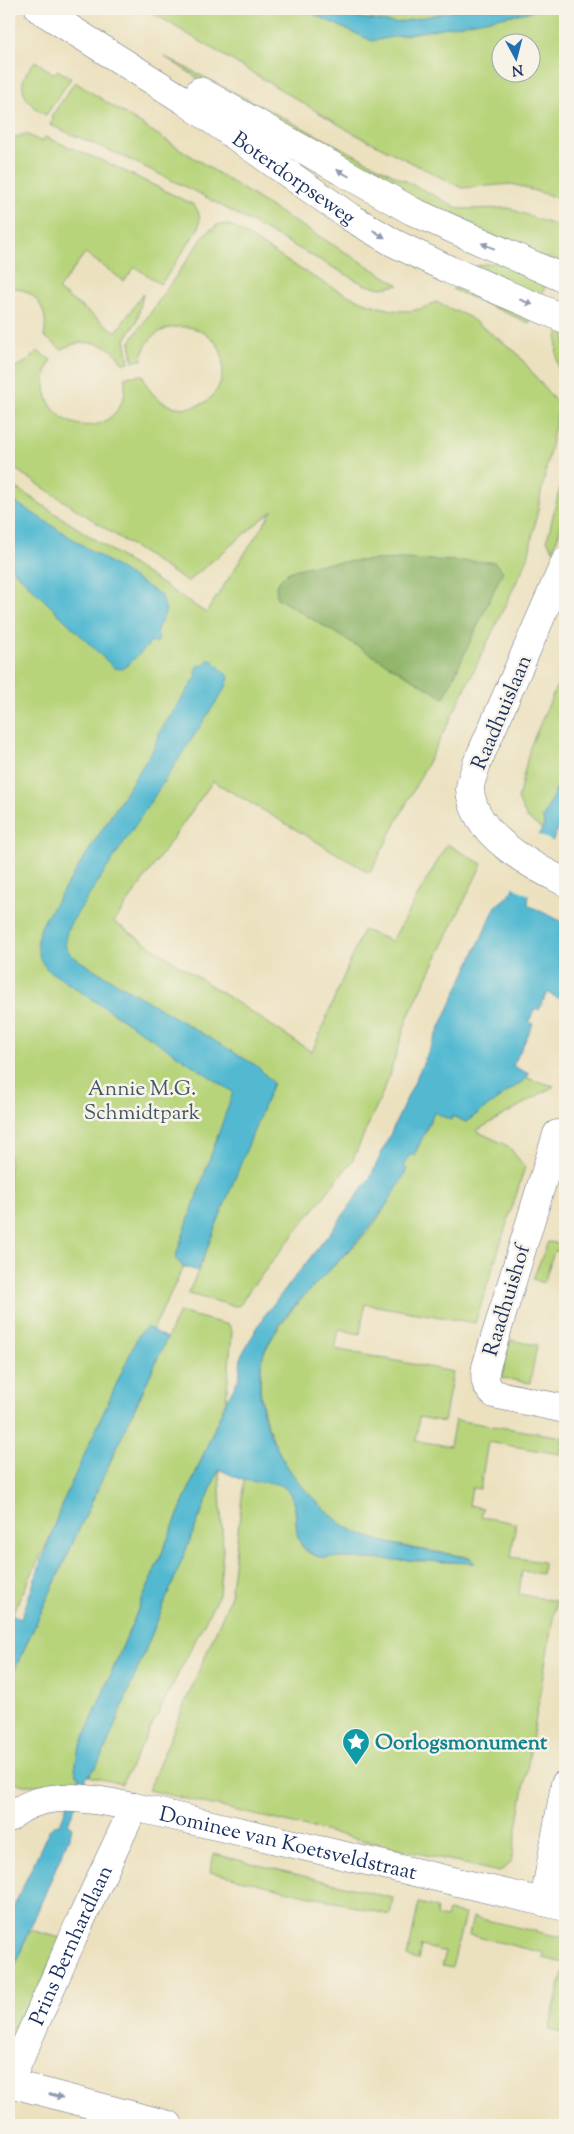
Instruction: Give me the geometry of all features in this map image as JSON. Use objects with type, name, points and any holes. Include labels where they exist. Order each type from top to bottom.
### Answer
[{"type":"street","name":"Boterdorpseweg","points":[[39,9],[75,21],[389,199],[456,232],[565,279]]},
{"type":"street","name":"Boterdorpseweg","points":[[75,21],[350,217],[394,243],[450,270],[565,319]]},
{"type":"street","name":"Raadhuislaan","points":[[559,879],[502,844],[482,822],[473,807],[470,787],[477,763],[565,562]]},
{"type":"street","name":"Raadhuishof","points":[[557,1134],[484,1378],[488,1389],[494,1394],[565,1409]]},
{"type":"street","points":[[555,1905],[565,1784]]},
{"type":"street","name":"Dominee van Koetsveldstraat","points":[[11,1816],[32,1804],[56,1798],[88,1799],[134,1807],[555,1905]]},
{"type":"street","name":"Prins Bernhardlaan","points":[[9,2083],[79,1924],[134,1807]]},
{"type":"street","points":[[9,2083],[169,2125]]},
{"type":"green space","points":[[146,9],[565,9],[565,200],[512,184],[462,188],[353,133]]},
{"type":"green space","points":[[165,57],[460,209],[509,208],[565,228],[565,265],[443,218],[235,102]]},
{"type":"green space","points":[[35,61],[54,74],[57,70],[71,78],[46,115],[29,102],[24,93],[23,82],[25,76]]},
{"type":"green space","points":[[75,82],[271,207],[399,285],[382,288],[365,285],[200,194],[120,155],[50,125],[53,119],[51,117]]},
{"type":"green space","points":[[26,134],[42,142],[45,137],[112,165],[194,205],[198,211],[200,219],[198,229],[160,284],[135,267],[124,281],[85,253],[58,290],[116,332],[143,294],[137,321],[125,339],[129,362],[122,363],[111,349],[98,344],[73,344],[62,350],[44,336],[45,318],[43,310],[34,297],[27,292],[9,287],[9,139]]},
{"type":"green space","name":"Annie M.G. Schmidtpark","points":[[219,224],[230,225],[320,281],[370,304],[394,310],[415,310],[436,302],[469,317],[516,352],[559,406],[528,558],[448,724],[370,873],[213,781],[114,922],[312,1052],[363,930],[392,941],[447,844],[482,864],[408,1017],[386,1085],[352,1161],[248,1292],[240,1305],[235,1306],[188,1294],[208,1247],[197,1240],[12,1614],[9,1612],[9,483],[206,613],[273,510],[187,582],[9,465],[9,370],[26,362],[37,351],[51,360],[45,380],[47,398],[56,412],[69,421],[84,425],[100,423],[114,414],[124,397],[125,377],[143,375],[146,384],[156,397],[171,406],[187,408],[200,405],[208,400],[220,383],[223,361],[217,345],[206,333],[190,328],[174,327],[159,333],[147,343],[142,360],[133,361],[130,342],[206,233]]},
{"type":"green space","points":[[503,262],[548,281],[540,298],[471,268],[484,264]]},
{"type":"green space","points":[[463,288],[534,313],[529,323],[452,289]]},
{"type":"green space","points":[[559,327],[565,332],[565,386],[559,372],[557,357]]},
{"type":"green space","points":[[565,467],[565,515],[553,550],[547,540]]},
{"type":"green space","points":[[404,559],[494,562],[503,571],[444,698],[277,598],[276,586],[286,574],[295,570],[309,566],[342,562]]},
{"type":"green space","points":[[565,667],[565,770],[543,818],[544,825],[542,829],[527,818],[518,799],[530,747]]},
{"type":"green space","points":[[527,1078],[554,1086],[476,1131],[508,1146],[525,1167],[475,1323],[365,1304],[360,1334],[339,1329],[335,1349],[453,1372],[444,1422],[419,1417],[416,1441],[450,1446],[455,1420],[563,1437],[560,1454],[488,1442],[480,1489],[472,1488],[469,1505],[483,1508],[481,1517],[516,1523],[511,1557],[543,1562],[542,1574],[522,1571],[519,1594],[556,1601],[511,1863],[499,1872],[148,1790],[230,1598],[244,1480],[266,1481],[279,1484],[287,1489],[294,1505],[297,1534],[300,1543],[306,1551],[319,1557],[474,1563],[470,1557],[412,1548],[356,1532],[336,1521],[318,1505],[301,1486],[286,1464],[265,1418],[261,1394],[262,1360],[264,1353],[285,1318],[380,1216],[407,1169],[403,1167],[410,1154],[414,1156],[434,1112],[450,1120],[452,1116],[466,1122]]},
{"type":"green space","points":[[548,1242],[565,1244],[565,1252],[554,1251],[544,1283],[533,1279]]},
{"type":"green space","points":[[179,1312],[229,1325],[232,1332],[226,1401],[78,1752],[80,1777],[74,1786],[23,1785],[12,1781],[9,1776],[9,1682]]},
{"type":"green space","points":[[509,1340],[537,1345],[530,1383],[502,1378]]},
{"type":"green space","points":[[219,1469],[223,1549],[219,1594],[122,1784],[89,1776],[101,1759]]},
{"type":"green space","points":[[214,1854],[393,1898],[390,1915],[210,1872]]},
{"type":"green space","points":[[419,1903],[437,1908],[436,1916],[446,1918],[448,1911],[465,1914],[452,1968],[442,1966],[446,1952],[421,1946],[418,1960],[407,1957]]},
{"type":"green space","points":[[473,1917],[565,1938],[565,1963],[543,1958],[544,1953],[469,1935]]},
{"type":"green space","points":[[30,1930],[61,1938],[9,2056],[9,1979]]},
{"type":"green space","points":[[565,1963],[565,2025],[563,2033],[549,2030]]},
{"type":"water","points":[[302,9],[339,9],[359,18],[395,23],[463,9],[545,9],[372,41]]},
{"type":"water","points":[[9,498],[162,596],[166,611],[156,632],[159,637],[157,643],[149,642],[147,647],[123,669],[114,668],[9,566]]},
{"type":"water","points":[[210,658],[229,677],[226,687],[69,926],[65,943],[71,954],[80,961],[257,1066],[273,1083],[198,1271],[182,1266],[175,1258],[233,1092],[49,971],[41,959],[38,939],[45,919],[154,748],[159,733],[197,676],[195,670],[198,666],[204,665]]},
{"type":"water","points":[[565,770],[565,814],[529,892],[528,905],[565,923],[565,1001],[547,993],[539,1010],[535,1008],[529,1022],[533,1024],[513,1066],[529,1074],[527,1078],[466,1122],[453,1116],[451,1120],[434,1112],[414,1156],[410,1154],[404,1167],[407,1169],[388,1203],[364,1233],[294,1306],[279,1325],[264,1352],[260,1376],[260,1397],[264,1416],[280,1454],[303,1488],[330,1514],[356,1532],[384,1542],[470,1558],[475,1563],[319,1557],[308,1551],[301,1544],[296,1527],[296,1509],[293,1500],[284,1487],[273,1483],[244,1480],[219,1469],[101,1759],[89,1776],[87,1776],[68,1824],[72,1826],[71,1832],[9,1979],[9,1917],[49,1830],[60,1824],[74,1786],[80,1777],[76,1775],[75,1768],[78,1752],[226,1401],[239,1378],[241,1356],[264,1316],[336,1225],[370,1178],[496,906],[510,894],[544,825],[543,818]]},
{"type":"water","points":[[147,1327],[167,1338],[9,1682],[9,1612],[21,1619],[61,1506],[139,1334]]},
{"type":"pier","points":[[537,834],[554,842],[531,896],[511,886]]},
{"type":"place","name":"Oorlogsmonument","points":[[356,1766]]}]
